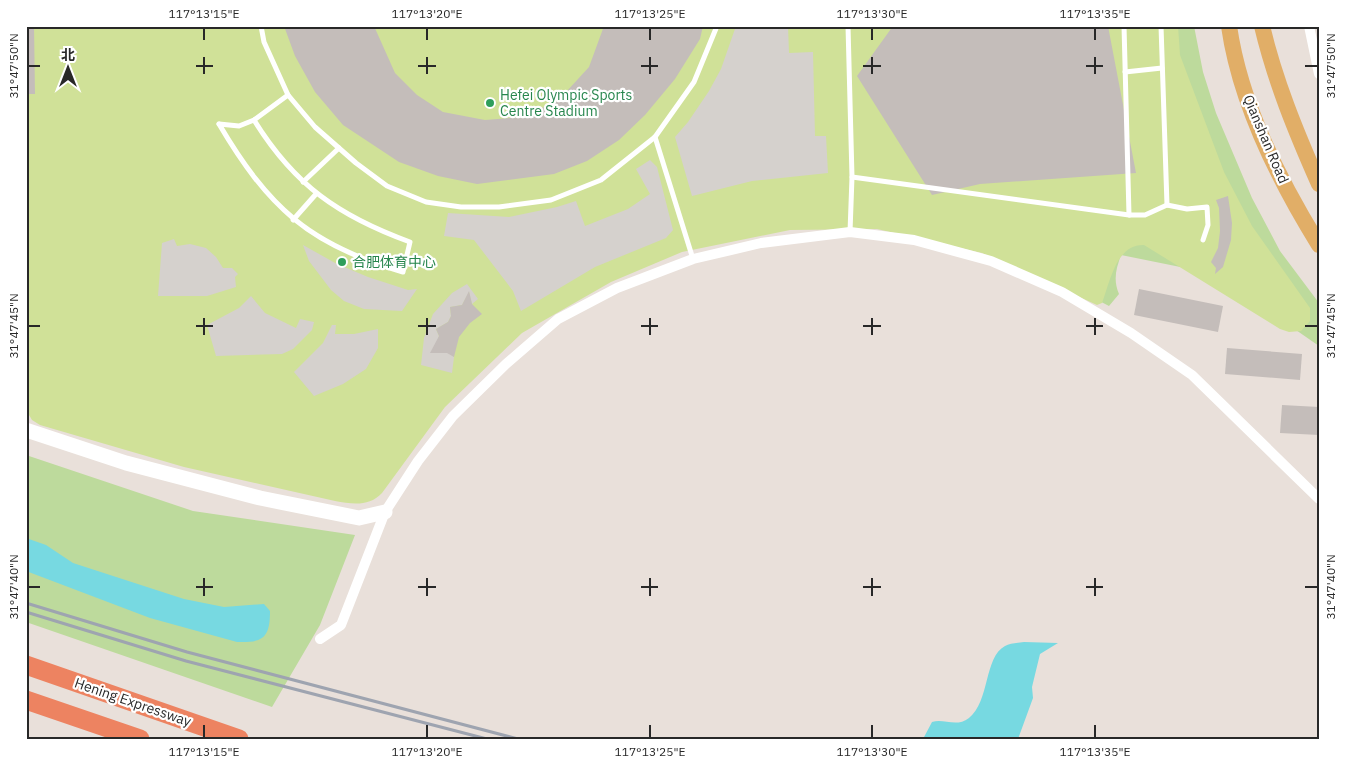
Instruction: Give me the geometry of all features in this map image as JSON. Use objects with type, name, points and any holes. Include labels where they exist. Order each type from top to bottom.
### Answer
[{"type":"highway","name":"Hening Expressway","points":[[26,665],[239,739]]},
{"type":"highway","points":[[26,700],[140,739]]},
{"type":"main road","name":"Qianshan Road","points":[[1229,26],[1233,52],[1256,122],[1295,206],[1319,245]]},
{"type":"main road","points":[[1262,26],[1272,68],[1294,128],[1319,184]]},
{"type":"street","points":[[1309,26],[1319,74]]},
{"type":"street","points":[[320,639],[341,625],[385,512],[418,462],[453,416],[506,364],[558,319],[617,288],[693,259],[760,243],[850,232],[914,240],[991,260],[1062,292],[1131,333],[1192,375],[1319,499]]},
{"type":"street","points":[[26,430],[126,463],[260,498],[359,518],[385,512]]},
{"type":"lane","points":[[260,26],[264,42],[288,95],[315,126],[339,148],[388,186],[426,202],[461,207],[499,207],[551,200],[601,180],[655,137],[694,82],[717,26]]},
{"type":"lane","points":[[848,26],[852,177],[850,232]]},
{"type":"lane","points":[[1124,26],[1129,214]]},
{"type":"lane","points":[[1161,26],[1167,205]]},
{"type":"lane","points":[[1125,72],[1162,68]]},
{"type":"lane","points":[[254,120],[270,144],[316,194],[374,229],[410,242],[402,272],[369,262],[328,244],[293,220],[243,164],[219,124],[239,126],[254,120],[288,95]]},
{"type":"lane","points":[[655,137],[693,259]]},
{"type":"lane","points":[[304,182],[339,148]]},
{"type":"lane","points":[[852,177],[1129,214],[1145,214],[1167,205],[1187,209],[1207,207],[1208,225],[1203,240]]},
{"type":"lane","points":[[293,220],[316,194]]},
{"type":"green space","name":"合肥体育中心","points":[[26,26],[1178,26],[1180,55],[1224,172],[1252,226],[1310,308],[1310,321],[1301,331],[1289,332],[1280,329],[1144,245],[1134,246],[1121,257],[1111,275],[1102,303],[1097,305],[982,253],[877,229],[790,230],[682,252],[611,282],[522,333],[445,407],[382,493],[372,501],[354,503],[335,501],[184,467],[40,425],[32,420],[26,410]]},
{"type":"green space","points":[[1166,26],[1194,26],[1203,72],[1216,113],[1252,198],[1280,251],[1319,303],[1319,346],[1215,274],[1121,255],[1116,274],[1119,294],[1109,306],[1028,264]]},
{"type":"green space","points":[[26,455],[193,511],[355,535],[320,625],[272,707],[26,622]]},
{"type":"shaded area","points":[[736,26],[788,26],[789,53],[813,52],[815,136],[826,136],[828,173],[752,181],[692,196],[675,137],[688,122],[709,91],[721,69]]},
{"type":"shaded area","points":[[650,160],[657,167],[673,230],[666,238],[595,267],[521,311],[513,291],[474,240],[444,236],[448,213],[509,217],[576,201],[585,226],[628,209],[650,194],[636,169]]},
{"type":"shaded area","points":[[174,239],[177,246],[190,244],[206,248],[216,257],[223,268],[232,268],[238,274],[235,277],[236,287],[207,296],[158,296],[162,243]]},
{"type":"shaded area","points":[[303,245],[337,264],[368,277],[408,290],[417,289],[402,311],[364,309],[344,301],[331,290],[309,261]]},
{"type":"shaded area","points":[[467,284],[478,299],[472,304],[469,292],[462,305],[450,307],[451,316],[448,322],[436,329],[439,336],[437,343],[454,357],[452,373],[421,365],[424,338],[433,314],[452,293]]},
{"type":"shaded area","points":[[251,296],[265,313],[296,328],[300,319],[314,322],[312,330],[293,349],[282,354],[216,356],[207,325],[239,308]]},
{"type":"shaded area","points":[[332,325],[336,325],[335,334],[354,334],[378,329],[378,348],[366,369],[343,384],[314,396],[294,372],[323,343]]},
{"type":"water","points":[[26,538],[46,545],[73,563],[184,599],[224,607],[264,604],[270,611],[269,627],[264,637],[254,641],[237,642],[150,618],[26,571]]},
{"type":"water","points":[[1024,642],[1058,643],[1040,654],[1032,687],[1033,698],[1018,739],[923,739],[932,722],[955,723],[969,718],[981,701],[993,659],[998,652],[1007,645]]},
{"type":"building","points":[[26,26],[34,26],[35,94],[26,94]]},
{"type":"building","name":"Hefei Olympic Sports Centre Stadium","points":[[284,26],[374,26],[395,73],[417,95],[443,112],[485,120],[521,117],[544,107],[567,91],[589,67],[604,26],[703,26],[700,39],[675,79],[645,115],[619,140],[587,161],[554,174],[477,184],[438,176],[399,162],[343,125],[315,92],[295,56]]},
{"type":"building","points":[[893,26],[1108,26],[1136,173],[980,184],[932,195],[857,76]]},
{"type":"building","points":[[1228,196],[1232,223],[1231,240],[1223,267],[1215,274],[1216,268],[1211,262],[1218,248],[1220,231],[1219,208],[1216,200]]},
{"type":"building","points":[[1139,289],[1223,306],[1218,332],[1134,315]]},
{"type":"building","points":[[469,291],[472,304],[482,314],[470,323],[459,337],[454,357],[447,353],[430,353],[439,336],[436,329],[448,322],[451,316],[450,307],[462,305]]},
{"type":"building","points":[[1227,348],[1302,354],[1300,380],[1225,374]]},
{"type":"building","points":[[1282,405],[1319,407],[1319,435],[1280,433]]},
{"type":"railway","points":[[26,603],[187,652],[518,739]]},
{"type":"railway","points":[[26,612],[186,661],[487,739]]},
{"type":"place","name":"Hefei Olympic Sports Centre Stadium","points":[[490,103]]},
{"type":"place","name":"合肥体育中心","points":[[342,262]]}]
